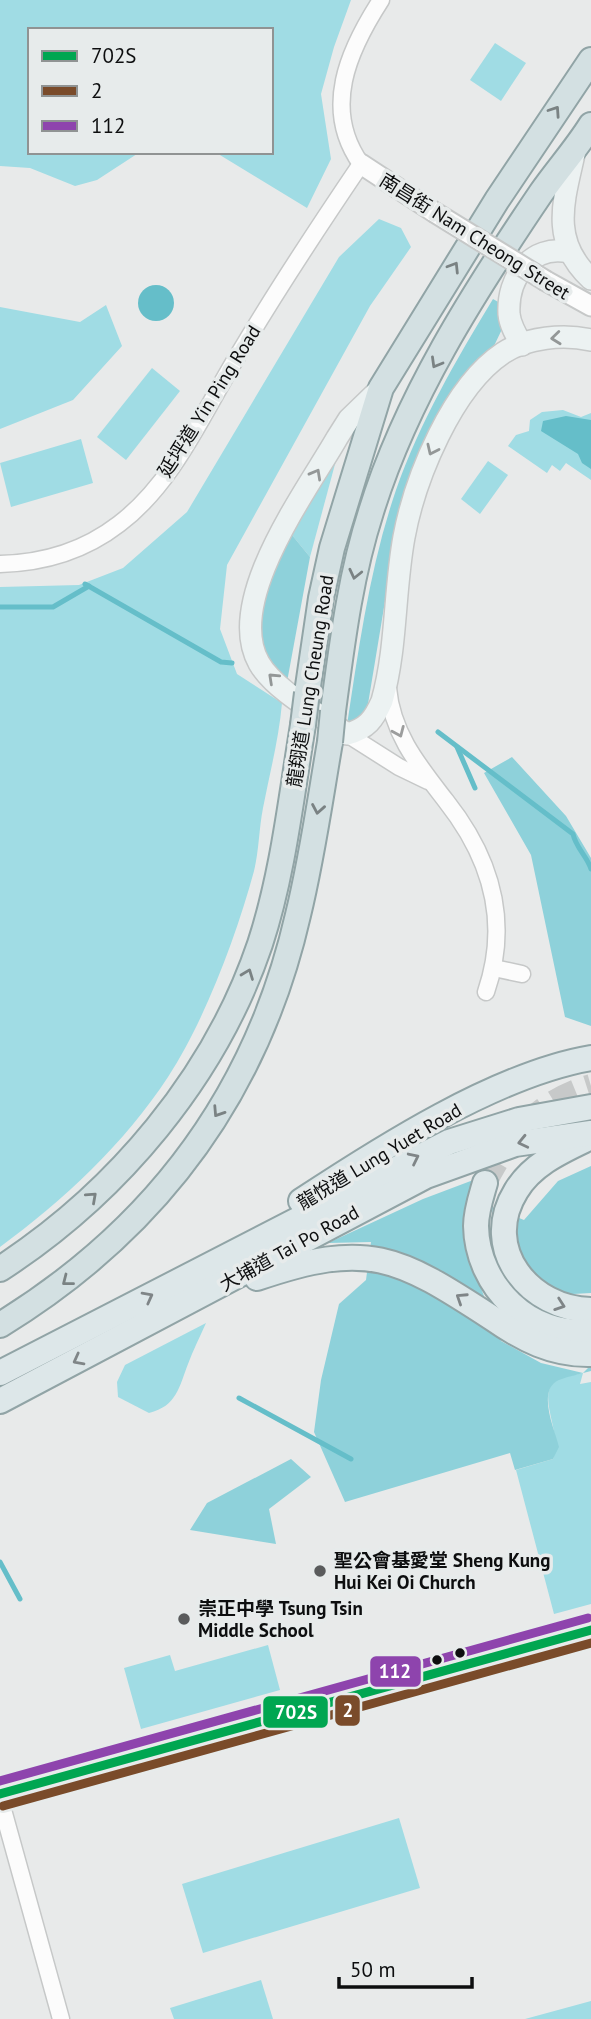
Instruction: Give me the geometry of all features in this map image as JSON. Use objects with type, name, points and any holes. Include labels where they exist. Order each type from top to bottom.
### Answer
[{"type":"highway","name":"龍翔道 Lung Cheung Road","points":[[0,1269],[54,1231],[110,1180],[172,1106],[219,1036],[244,985],[263,930],[281,856],[330,559],[381,388],[497,200],[591,60]]},
{"type":"highway","name":"龍翔道 Lung Cheung Road","points":[[0,1325],[70,1278],[138,1218],[184,1164],[236,1083],[276,988],[298,917],[338,738],[333,711],[354,577],[371,512],[396,443],[429,375],[466,313],[542,191],[591,125]]},
{"type":"main road","name":"南昌街 Nam Cheong Street","points":[[575,150],[562,218],[569,251],[591,279]]},
{"type":"main road","points":[[522,345],[509,315],[517,277],[540,253],[556,249],[569,251]]},
{"type":"main road","points":[[381,388],[349,419],[337,438],[260,576],[251,615],[254,652],[268,675],[338,738],[364,728],[373,719],[387,675],[395,591],[405,533],[426,464],[440,434],[472,384],[505,352],[522,345],[562,337],[591,340]]},
{"type":"main road","name":"龍悅道 Lung Yuet Road","points":[[180,1280],[332,1181],[468,1103],[543,1071],[591,1058]]},
{"type":"main road","name":"大埔道 Tai Po Road","points":[[0,1373],[449,1142],[519,1120],[591,1107]]},
{"type":"main road","points":[[591,1135],[552,1156],[533,1171],[516,1191],[505,1224],[506,1242],[517,1274],[528,1287],[549,1302],[574,1310],[591,1310]]},
{"type":"main road","name":"大埔道 Tai Po Road","points":[[0,1401],[203,1296],[355,1210],[456,1162],[527,1141],[591,1135]]},
{"type":"main road","points":[[485,1184],[476,1225],[484,1264],[507,1300],[530,1318],[559,1330],[591,1331]]},
{"type":"main road","points":[[203,1296],[299,1264],[343,1256],[385,1261],[404,1267],[442,1286],[525,1339],[565,1352],[591,1354]]},
{"type":"street","points":[[361,164],[345,135],[340,112],[342,87],[348,58],[360,32],[381,0]]},
{"type":"street","name":"南昌街 Nam Cheong Street","points":[[361,164],[434,212],[591,306]]},
{"type":"street","name":"延坪道 Yin Ping Road","points":[[0,564],[60,555],[92,543],[121,523],[148,498],[173,464],[239,352],[361,164]]},
{"type":"street","points":[[387,675],[391,708],[399,734],[430,782],[464,825],[490,879],[497,905],[498,933],[494,968],[486,992]]},
{"type":"street","points":[[338,738],[430,782]]},
{"type":"street","points":[[494,968],[522,974]]},
{"type":"street","points":[[61,2019],[0,1797],[591,1630]]},
{"type":"shaded area","points":[[0,0],[351,0],[321,94],[331,159],[307,208],[218,154],[273,154],[273,28],[28,28],[28,154],[137,154],[97,180],[75,186],[30,168],[0,166]]},
{"type":"shaded area","points":[[495,43],[526,63],[501,101],[470,80]]},
{"type":"shaded area","points":[[379,219],[401,228],[411,247],[370,306],[227,565],[220,629],[237,674],[282,703],[256,863],[229,950],[195,1030],[151,1102],[92,1170],[0,1247],[0,587],[79,585],[123,568],[187,512],[339,257]]},
{"type":"shaded area","points":[[156,285],[169,290],[174,303],[169,316],[156,321],[143,316],[138,303],[143,290]]},
{"type":"shaded area","points":[[493,299],[500,303],[504,325],[493,348],[456,393],[393,553],[367,710],[362,720],[347,725],[372,577],[396,490],[427,416]]},
{"type":"shaded area","points":[[106,305],[122,346],[73,400],[0,429],[0,307],[80,322]]},
{"type":"shaded area","points":[[152,368],[180,391],[126,460],[97,437]]},
{"type":"shaded area","points":[[563,410],[581,417],[591,413],[591,480],[566,463],[560,471],[552,465],[547,473],[508,446],[516,435],[529,431],[530,420],[542,412]]},
{"type":"shaded area","points":[[566,416],[591,420],[591,469],[582,463],[578,454],[541,431],[543,421]]},
{"type":"shaded area","points":[[81,439],[93,483],[11,507],[0,463]]},
{"type":"shaded area","points":[[338,453],[310,557],[292,535]]},
{"type":"shaded area","points":[[488,461],[508,475],[480,514],[461,499]]},
{"type":"shaded area","points":[[292,535],[310,557],[287,682],[272,664],[263,646],[259,627],[265,591]]},
{"type":"shaded area","points":[[512,757],[566,816],[591,858],[591,1026],[565,1017],[531,855],[484,773]]},
{"type":"shaded area","points":[[591,1166],[591,1293],[555,1295],[496,1246],[492,1207],[524,1220],[558,1181]]},
{"type":"shaded area","points":[[476,1179],[465,1213],[467,1251],[501,1341],[541,1363],[583,1373],[591,1365],[591,1371],[559,1380],[552,1385],[549,1392],[549,1411],[559,1447],[553,1459],[515,1470],[510,1453],[345,1502],[314,1432],[321,1380],[339,1304],[366,1280],[371,1242],[328,1243],[423,1199]]},
{"type":"shaded area","points":[[206,1323],[179,1388],[166,1406],[149,1413],[118,1397],[117,1382],[125,1365]]},
{"type":"shaded area","points":[[583,1373],[580,1384],[591,1382],[591,1604],[554,1614],[516,1470],[553,1459],[555,1439],[548,1395],[550,1387],[559,1379]]},
{"type":"shaded area","points":[[291,1459],[311,1477],[269,1509],[276,1544],[190,1530],[207,1503]]},
{"type":"shaded area","points":[[268,1645],[280,1690],[141,1729],[124,1668],[170,1655],[175,1671]]},
{"type":"shaded area","points":[[399,1818],[420,1888],[203,1953],[182,1884]]},
{"type":"shaded area","points":[[261,1980],[273,2019],[174,2019],[170,2008]]},
{"type":"shaded area","points":[[591,2001],[591,2019],[525,2019]]},
{"type":"waterway","points":[[85,584],[221,662],[232,663]]},
{"type":"waterway","points":[[0,607],[53,607],[89,586]]},
{"type":"waterway","points":[[438,732],[573,834],[591,869]]},
{"type":"waterway","points":[[457,747],[475,788]]},
{"type":"waterway","points":[[239,1398],[351,1459]]},
{"type":"waterway","points":[[0,1562],[20,1599]]},
{"type":"tunnel","points":[[485,1183],[504,1151],[527,1123],[556,1101],[591,1086]]},
{"type":"transit line","name":"112","points":[[0,1781],[588,1618]]},
{"type":"transit line","name":"702S","points":[[0,1794],[591,1630]]},
{"type":"transit line","name":"2","points":[[3,1806],[591,1643]]},
{"type":"place","name":"聖公會基愛堂 Sheng Kung Hui Kei Oi Church","points":[[320,1571]]},
{"type":"place","name":"崇正中學 Tsung Tsin Middle School","points":[[184,1619]]}]
